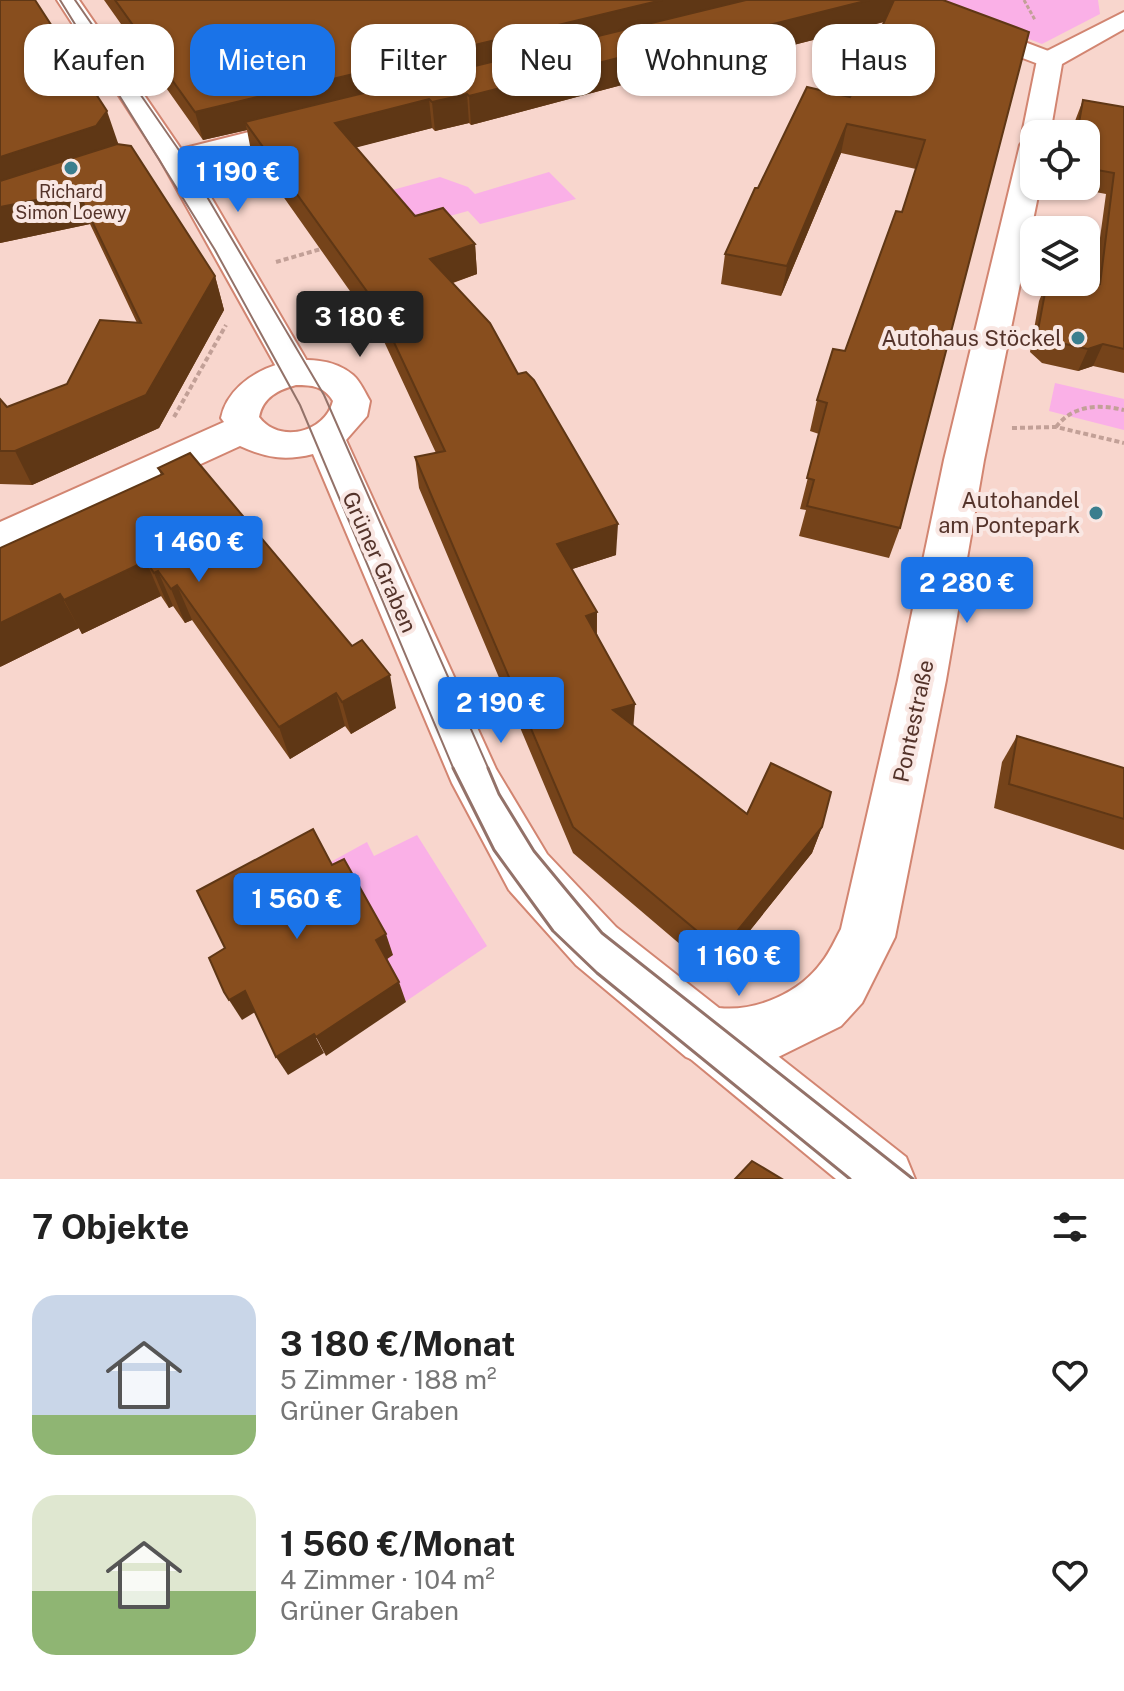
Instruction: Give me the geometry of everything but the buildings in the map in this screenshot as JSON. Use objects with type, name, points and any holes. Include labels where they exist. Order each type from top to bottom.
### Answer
[{"type":"street","points":[[68,0],[296,373]]},
{"type":"street","points":[[893,0],[1050,60],[1124,19]]},
{"type":"street","points":[[1039,120],[1050,60]]},
{"type":"street","points":[[161,155],[327,120]]},
{"type":"street","name":"Pontestraße","points":[[707,1036],[739,1040],[760,1036],[820,1005],[842,983],[867,937],[971,429],[1022,200]]},
{"type":"street","points":[[296,373],[334,379],[347,390],[351,397],[346,421],[325,437],[301,445],[273,445],[260,441],[243,429],[240,408],[246,397],[270,380],[296,373]]},
{"type":"street","points":[[0,540],[243,429]]},
{"type":"street","name":"Grüner Graben","points":[[325,437],[477,783],[528,872],[596,946],[707,1036]]},
{"type":"street","points":[[707,1036],[884,1179]]},
{"type":"path","points":[[298,256],[321,249]]},
{"type":"path","points":[[188,454],[168,429],[228,322]]},
{"type":"path","points":[[1056,427],[1074,410],[1107,406],[1124,410]]},
{"type":"path","points":[[971,429],[1056,427],[1124,443]]},
{"type":"shaded area","points":[[928,0],[1098,0],[1100,14],[1042,44]]},
{"type":"shaded area","points":[[549,172],[576,199],[480,224],[468,211],[391,232],[363,198],[440,177],[468,187],[475,194]]},
{"type":"shaded area","points":[[1055,383],[1124,399],[1124,430],[1049,411]]},
{"type":"shaded area","points":[[417,835],[487,946],[405,1002],[383,962],[392,955],[327,864],[367,842],[374,856]]},
{"type":"tram line","points":[[60,0],[215,250],[300,405],[454,770]]},
{"type":"tram line","points":[[75,0],[183,156],[324,395],[489,770]]},
{"type":"tram line","points":[[488,768],[499,794],[534,851],[602,933],[913,1179]]},
{"type":"tram line","points":[[454,770],[494,850],[553,931],[597,973],[850,1179]]},
{"type":"place","name":"Richard Simon Loewy","points":[[71,168]]},
{"type":"place","name":"Autohaus Stöckel","points":[[1078,338]]},
{"type":"place","name":"Autohandel am Pontepark","points":[[1096,513]]}]
